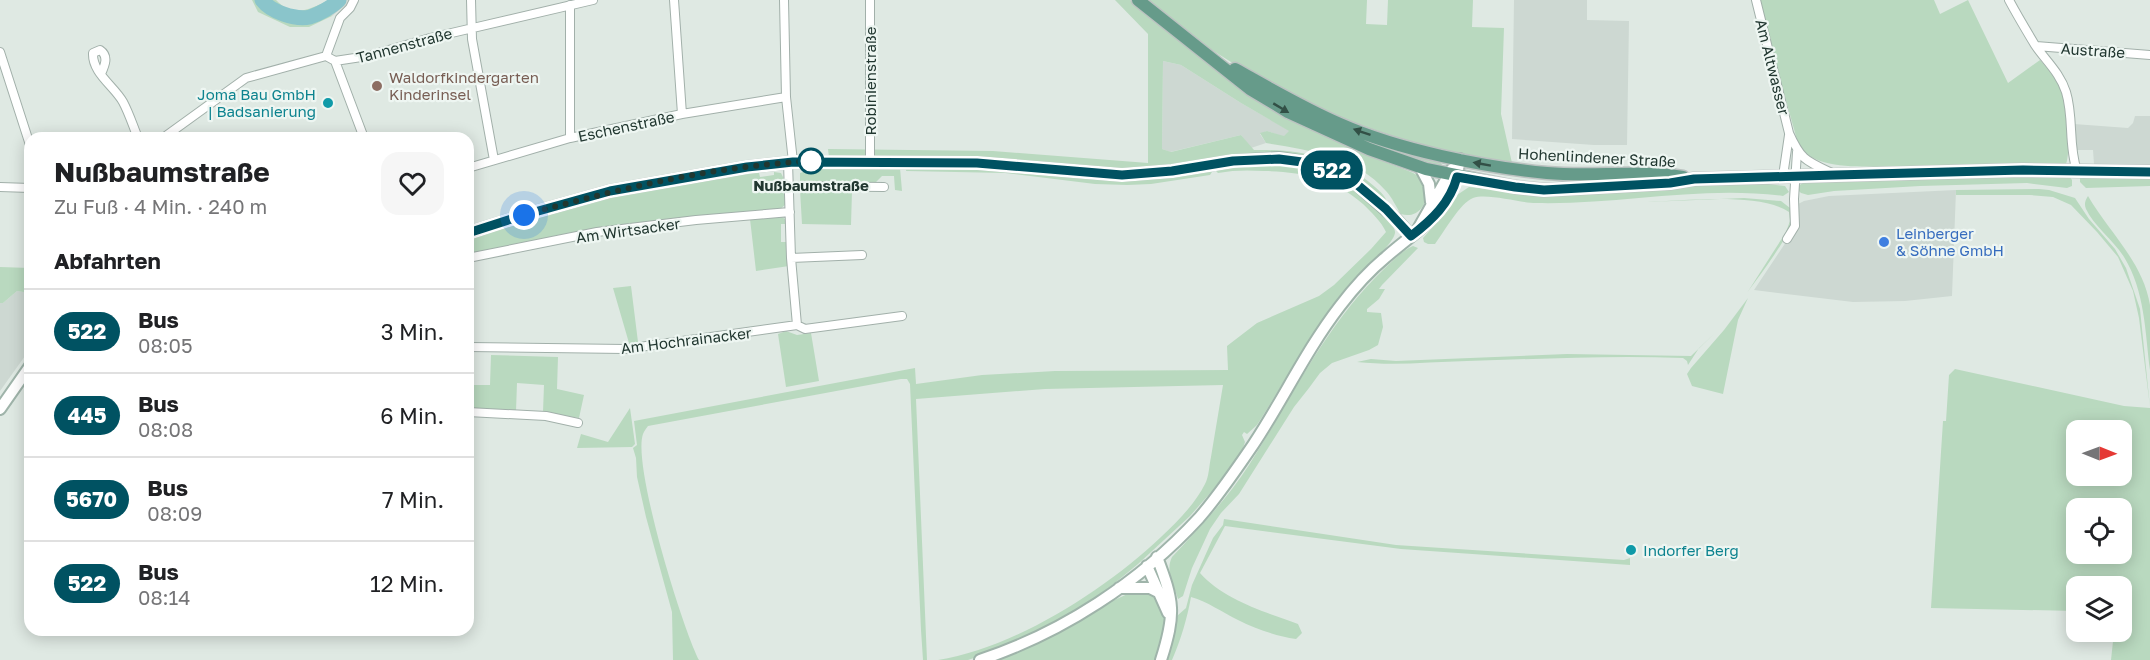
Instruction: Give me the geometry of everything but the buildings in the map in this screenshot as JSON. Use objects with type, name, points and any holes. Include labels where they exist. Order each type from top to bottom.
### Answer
[{"type":"main road","points":[[1138,0],[1200,49]]},
{"type":"main road","name":"Hohenlindener Straße","points":[[1200,49],[1289,99],[1342,125],[1410,147],[1460,159],[1545,172],[1670,175],[1694,179]]},
{"type":"main road","name":"Hohenlindener Straße","points":[[1200,49],[1250,89],[1288,112],[1369,149],[1453,176],[1515,187],[1544,190],[1670,183],[1694,179],[1789,176],[2077,171],[2150,172]]},
{"type":"street","points":[[171,132],[246,78],[326,56],[340,18],[354,0]]},
{"type":"street","points":[[471,0],[471,28],[494,160]]},
{"type":"street","name":"Tannenstraße","points":[[326,56],[335,62],[368,57],[471,28],[593,0]]},
{"type":"street","points":[[674,0],[682,114]]},
{"type":"street","points":[[784,0],[786,97],[791,162],[789,186],[791,258],[797,325]]},
{"type":"street","name":"Robinienstraße","points":[[870,0],[870,162]]},
{"type":"street","name":"Am Altwasser","points":[[1756,0],[1789,133],[1797,152],[1789,176]]},
{"type":"street","points":[[2009,0],[2036,46],[2061,79],[2067,94],[2072,124],[2071,145],[2077,171]]},
{"type":"street","points":[[570,5],[570,138]]},
{"type":"street","name":"Austraße","points":[[2036,46],[2150,55]]},
{"type":"street","points":[[0,52],[26,132]]},
{"type":"street","points":[[335,62],[362,132]]},
{"type":"street","points":[[101,74],[122,100],[135,132]]},
{"type":"street","name":"Eschenstraße","points":[[474,166],[570,138],[682,114],[786,97]]},
{"type":"street","name":"Am Altwasser","points":[[1789,133],[1789,176]]},
{"type":"street","points":[[1797,152],[1805,160],[1836,175]]},
{"type":"street","points":[[474,231],[610,191],[747,167],[791,162],[977,163],[1122,175],[1172,171],[1233,161],[1269,159],[1294,160],[1325,167],[1354,182],[1414,234]]},
{"type":"street","points":[[1414,234],[1431,203],[1453,176],[1460,159]]},
{"type":"street","points":[[1420,167],[1429,184],[1431,203]]},
{"type":"street","points":[[980,660],[1041,635],[1102,600],[1147,566],[1198,518],[1228,481],[1254,443],[1304,359],[1340,307],[1376,266],[1436,216],[1453,191],[1453,176]]},
{"type":"street","points":[[1787,239],[1795,226],[1789,176]]},
{"type":"street","points":[[789,186],[884,188]]},
{"type":"street","points":[[0,187],[24,188]]},
{"type":"street","name":"Am Wirtsacker","points":[[474,257],[597,232],[790,212]]},
{"type":"street","points":[[791,258],[862,255]]},
{"type":"street","name":"Am Hochrainacker","points":[[474,347],[625,349],[797,325],[805,330],[902,316]]},
{"type":"street","points":[[0,409],[24,375]]},
{"type":"street","points":[[474,412],[546,416],[578,423]]},
{"type":"street","points":[[1157,557],[1173,609],[1161,660]]},
{"type":"street","points":[[1147,566],[1161,593],[1171,624]]},
{"type":"street","points":[[1119,588],[1150,588],[1161,593]]},
{"type":"shaded area","points":[[329,0],[348,0],[346,5],[332,16],[327,5]]},
{"type":"shaded area","points":[[1514,0],[1587,0],[1587,20],[1629,21],[1627,145],[1512,139]]},
{"type":"shaded area","points":[[1163,61],[1181,65],[1290,131],[1284,137],[1267,131],[1260,134],[1266,143],[1251,148],[1241,135],[1170,152],[1162,149]]},
{"type":"shaded area","points":[[2135,116],[2150,116],[2150,167],[2094,164],[2093,150],[2076,150],[2074,124],[2128,128]]},
{"type":"shaded area","points":[[1956,190],[1952,296],[1905,301],[1853,302],[1754,290],[1786,242],[1790,226],[1790,208],[1804,201],[1829,196]]},
{"type":"shaded area","points":[[17,291],[24,292],[24,357],[0,391],[0,303]]},
{"type":"green space","points":[[252,0],[276,0],[283,6],[296,11],[309,9],[329,0],[327,5],[332,16],[309,27],[290,27],[258,12]]},
{"type":"green space","points":[[1115,0],[1130,0],[1184,44],[1372,156],[1420,177],[1426,190],[1421,209],[1409,215],[1401,214],[1388,193],[1374,179],[1346,162],[1315,152],[1266,143],[1260,133],[1267,131],[1284,136],[1289,131],[1181,65],[1163,61],[1162,149],[1171,152],[1241,135],[1254,150],[1302,153],[1348,168],[1377,189],[1388,205],[1362,182],[1319,160],[1142,170],[1097,169],[1013,161],[829,157],[828,149],[993,151],[1148,163],[1148,34]]},
{"type":"green space","points":[[1147,0],[1367,0],[1366,24],[1387,25],[1388,0],[1473,0],[1472,27],[1504,28],[1501,114],[1512,163],[1401,139],[1298,99],[1231,62],[1198,40]]},
{"type":"green space","points":[[1758,0],[1934,0],[1940,14],[1968,0],[2008,83],[2040,60],[2061,86],[2068,125],[2066,164],[1877,167],[1845,166],[1815,159],[1799,147]]},
{"type":"green space","points":[[1238,73],[1438,160],[1443,166],[1439,168],[1367,142]]},
{"type":"green space","points":[[1280,162],[1312,167],[1346,181],[1390,221],[1395,233],[1393,238],[1383,252],[1337,300],[1257,425],[1247,434],[1244,432],[1242,435],[1245,442],[1242,451],[1212,491],[1190,516],[1099,596],[1044,628],[991,652],[968,660],[938,660],[997,643],[1057,614],[1113,577],[1167,531],[1191,506],[1206,481],[1223,385],[1045,389],[916,399],[927,660],[923,660],[910,384],[907,379],[648,426],[643,434],[642,451],[651,510],[671,582],[699,660],[673,660],[672,612],[637,477],[633,448],[637,445],[634,421],[915,368],[916,384],[982,375],[1055,371],[1228,370],[1227,346],[1257,323],[1319,296],[1334,285],[1386,232],[1379,220],[1363,204],[1329,182],[1291,173],[1247,170],[1218,173],[1216,171],[1219,166]]},
{"type":"green space","points":[[897,165],[900,168],[902,191],[895,190],[894,176],[882,176],[873,185],[800,183],[803,166]]},
{"type":"green space","points":[[907,166],[1039,170],[1203,169],[1212,172],[1210,175],[1151,184],[1127,185],[1095,184],[1005,173],[906,171]]},
{"type":"green space","points":[[774,172],[781,173],[786,183],[786,204],[779,210],[733,213],[474,254],[474,234],[583,201],[734,173],[759,173],[760,177],[774,175]]},
{"type":"green space","points":[[2012,175],[2069,176],[2072,186],[2067,188],[2027,183],[1920,186],[1834,191],[1808,195],[1798,190],[1798,186],[1803,183]]},
{"type":"green space","points":[[2085,176],[2150,177],[2150,186],[2086,188],[2080,182],[2080,178]]},
{"type":"green space","points":[[1704,185],[1785,186],[1789,192],[1783,196],[1721,193],[1567,203],[1529,203],[1495,197],[1479,197],[1473,198],[1463,206],[1435,244],[1424,242],[1423,238],[1457,195],[1469,187],[1562,196]]},
{"type":"green space","points":[[2039,189],[2075,198],[2089,219],[2115,249],[2126,268],[2140,309],[2150,407],[2139,318],[2133,291],[2118,257],[2097,232],[2071,205],[2053,197],[1956,195],[1956,190]]},
{"type":"green space","points":[[800,190],[852,191],[851,225],[802,224]]},
{"type":"green space","points":[[2088,196],[2133,261],[2146,289],[2150,305],[2150,370],[2143,312],[2136,284],[2124,257],[2089,215],[2085,206]]},
{"type":"green space","points":[[1744,198],[1781,201],[1790,208],[1791,215],[1790,225],[1783,241],[1747,293],[1786,232],[1790,221],[1789,212],[1760,202],[1714,199]]},
{"type":"green space","points":[[780,216],[787,224],[781,224],[781,242],[788,242],[789,266],[756,271],[750,219]]},
{"type":"green space","points":[[1413,246],[1418,248],[1382,285],[1379,289],[1385,289],[1379,299],[1367,309],[1367,312],[1381,313],[1383,327],[1378,345],[1332,363],[1320,373],[1294,407],[1239,494],[1210,529],[1192,568],[1183,596],[1178,599],[1169,568],[1172,557],[1240,478],[1310,363],[1344,314],[1384,269],[1401,253]]},
{"type":"green space","points":[[0,267],[24,268],[24,292],[17,291],[0,303]]},
{"type":"green space","points":[[631,286],[638,342],[629,343],[613,288]]},
{"type":"green space","points":[[1748,298],[1738,320],[1723,394],[1692,386],[1687,374]]},
{"type":"green space","points":[[786,331],[797,335],[811,333],[819,381],[786,387],[778,334]]},
{"type":"green space","points":[[1698,349],[1688,365],[1683,358],[1629,357],[1398,364],[1357,362],[1371,359],[1396,361],[1567,354],[1691,356]]},
{"type":"green space","points":[[491,355],[558,357],[557,389],[584,395],[579,418],[543,412],[544,385],[517,383],[516,411],[474,408],[474,385],[490,385]]},
{"type":"green space","points":[[1955,369],[2124,406],[2150,408],[2150,660],[2111,660],[2113,642],[2132,642],[2132,576],[2066,576],[2066,611],[1931,608],[1943,421],[1946,421],[1949,375]]},
{"type":"green space","points":[[630,408],[635,444],[632,447],[577,448],[581,434],[608,442]]},
{"type":"green space","points":[[1224,519],[1396,545],[1624,560],[1630,558],[1630,565],[1401,549],[1225,526],[1200,573],[1233,598],[1298,624],[1302,633],[1296,639],[1266,632],[1191,597],[1172,660],[1165,660],[1177,616],[1186,608],[1192,585]]},
{"type":"green space","points":[[1142,590],[1156,595],[1165,621],[1157,660],[994,660],[1108,603],[1134,591]]},
{"type":"waterway","points":[[262,0],[277,11],[304,18],[321,12],[339,0]]},
{"type":"bus line","name":"522","points":[[474,231],[610,191],[747,167],[801,161],[977,163],[1122,175],[1172,171],[1233,161],[1294,160],[1325,167],[1354,182],[1386,209],[1411,236],[1436,216],[1453,191],[1457,177],[1544,190],[1670,183],[1694,179],[2023,170],[2150,172]]},
{"type":"place","name":"Waldorfkindergarten Kinderinsel","points":[[377,86]]},
{"type":"place","name":"Joma Bau GmbH | Badsanierung","points":[[328,103]]},
{"type":"place","name":"Nußbaumstraße","points":[[811,161]]},
{"type":"place","name":"Leinberger & Söhne GmbH","points":[[1884,242]]},
{"type":"place","name":"Indorfer Berg","points":[[1631,550]]},
{"type":"route","points":[[524,215],[640,185],[747,167],[811,161]]}]
